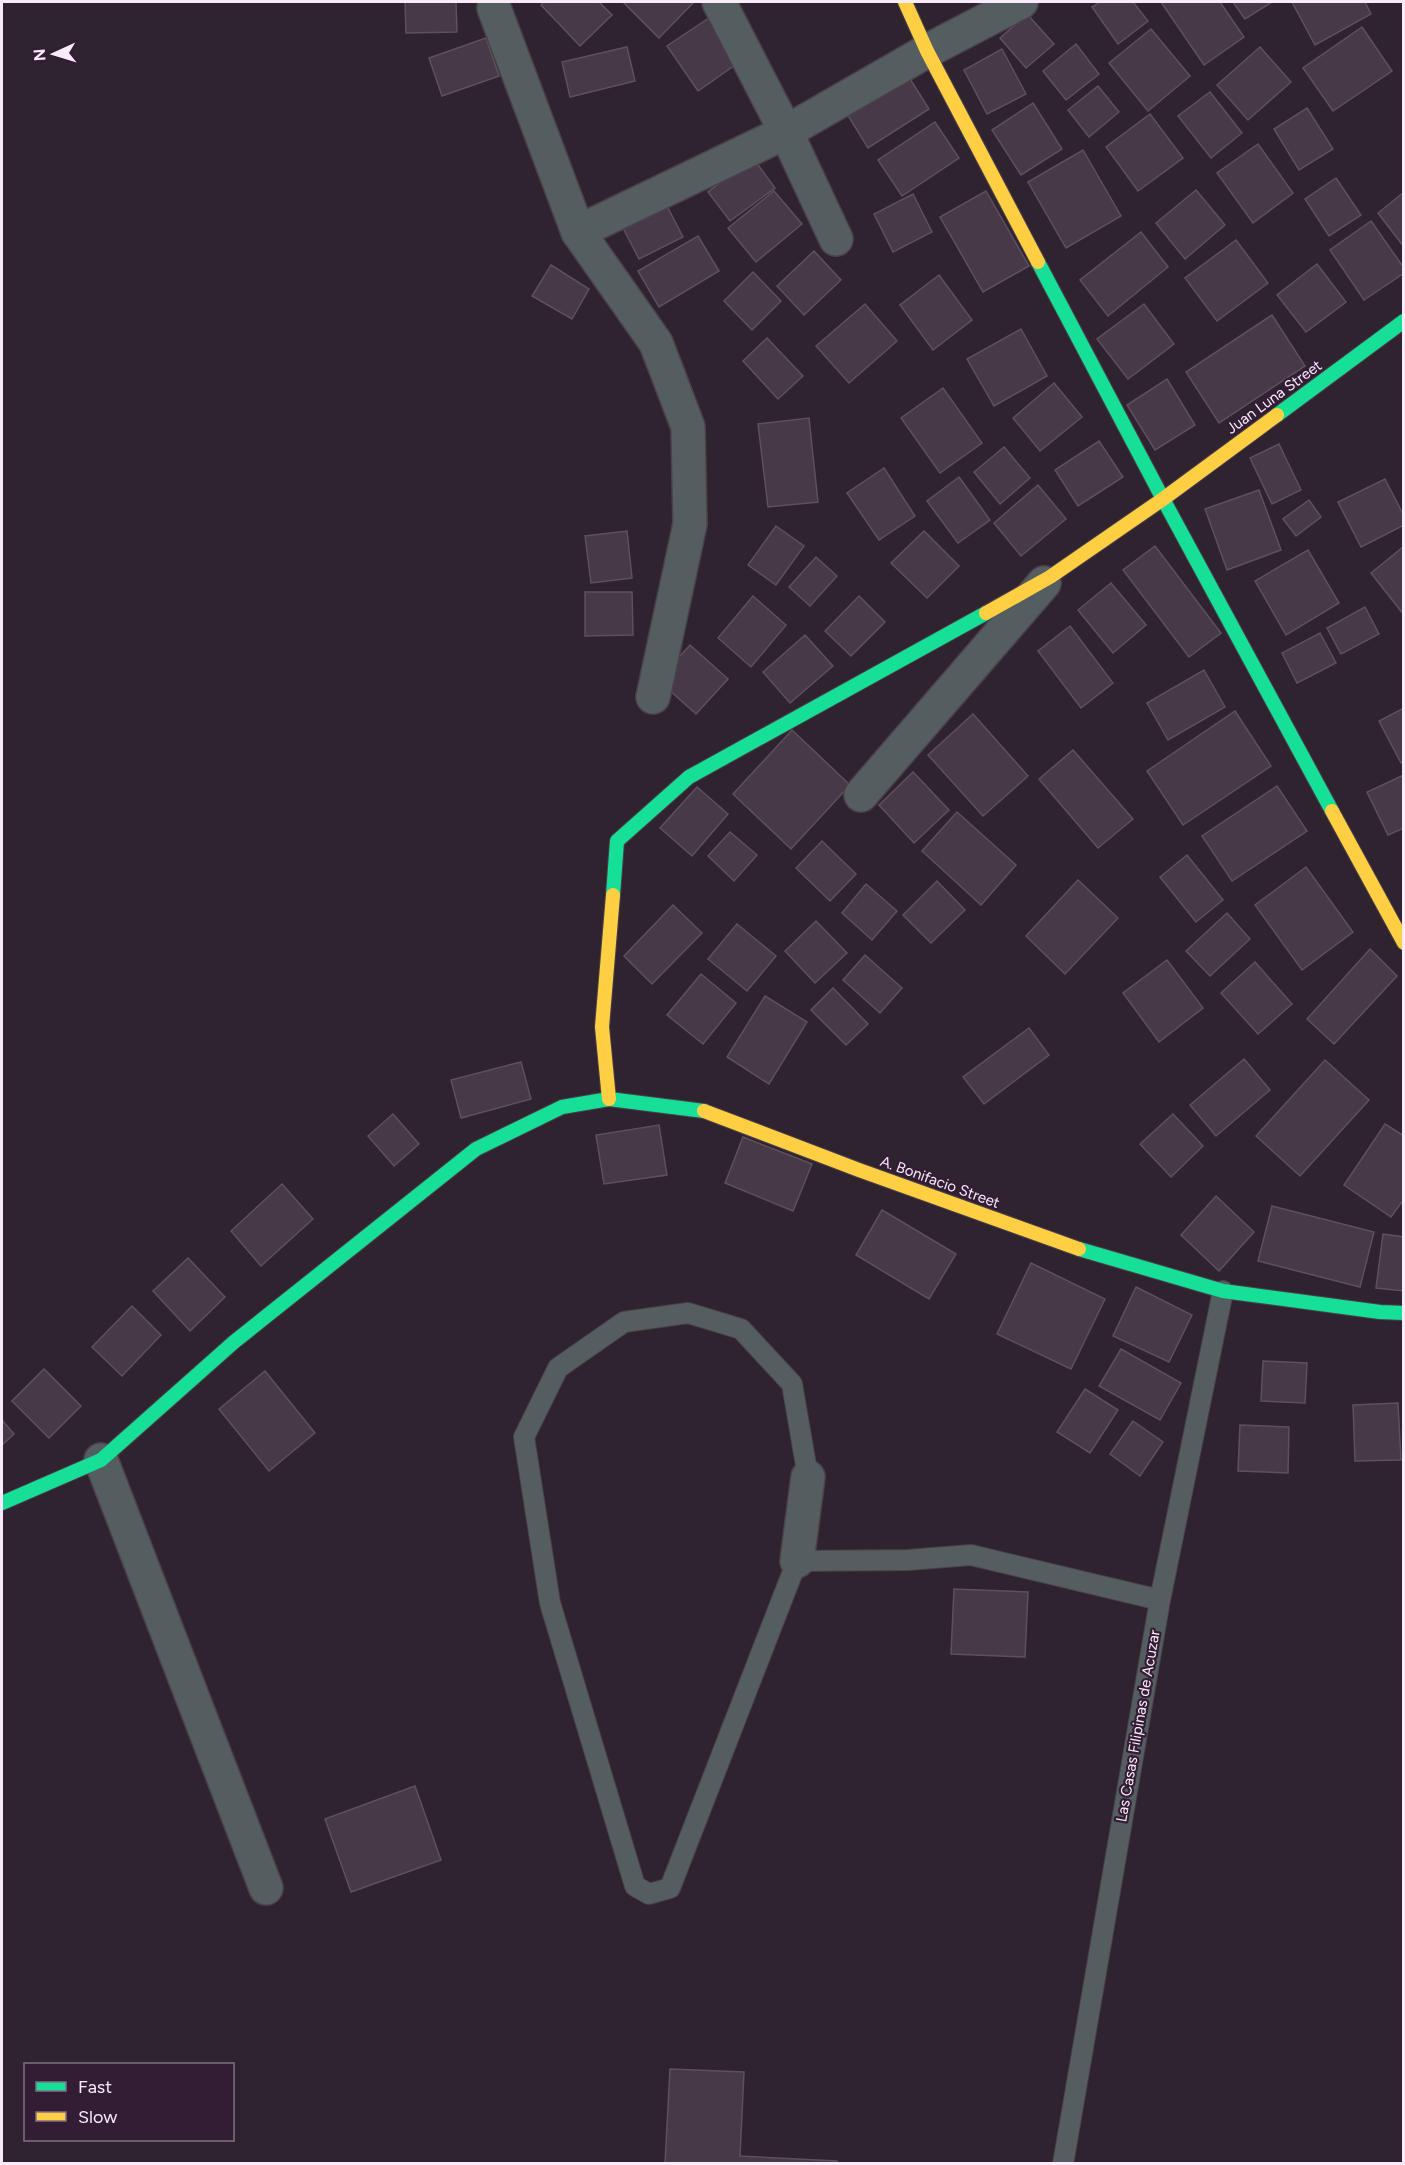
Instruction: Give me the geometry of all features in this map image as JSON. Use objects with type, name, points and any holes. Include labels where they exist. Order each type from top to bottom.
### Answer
[{"type":"street","points":[[719,2],[786,132],[836,239]]},
{"type":"street","points":[[905,2],[927,51],[1163,499],[1404,943]]},
{"type":"street","points":[[578,232],[786,132],[927,51],[1021,2]]},
{"type":"street","points":[[494,9],[578,232],[656,343],[688,427],[690,524],[653,697]]},
{"type":"street","name":"Juan Luna Street","points":[[609,1099],[602,1026],[617,841],[689,777],[1050,577],[1163,499],[1404,321]]},
{"type":"street","points":[[861,795],[1050,577]]},
{"type":"street","name":"A. Bonifacio Street","points":[[2,1503],[101,1460],[234,1342],[476,1149],[562,1107],[609,1099],[699,1109],[1089,1253],[1223,1291],[1380,1312],[1404,1312]]},
{"type":"street","points":[[101,1460],[266,1887]]},
{"type":"street","points":[[797,1561],[808,1477]]},
{"type":"lane","name":"Las Casas Filipinas de Acuzar","points":[[1063,2163],[1160,1600],[1223,1291]]},
{"type":"lane","points":[[808,1477],[792,1384],[741,1329],[688,1313],[624,1322],[558,1368],[524,1437],[550,1603],[635,1886],[649,1894],[670,1888],[797,1561],[908,1560],[971,1555],[1160,1600]]},
{"type":"building","points":[[405,2],[456,2],[457,32],[406,33]]},
{"type":"building","points":[[544,2],[599,2],[612,15],[580,46],[541,5]]},
{"type":"building","points":[[623,2],[694,2],[659,38]]},
{"type":"building","points":[[1100,2],[1133,2],[1148,21],[1118,44],[1092,7]]},
{"type":"building","points":[[1161,2],[1220,2],[1244,37],[1204,65]]},
{"type":"building","points":[[1233,2],[1272,2],[1245,19]]},
{"type":"building","points":[[1292,2],[1365,2],[1371,14],[1315,45]]},
{"type":"building","points":[[715,14],[745,58],[698,91],[667,46]]},
{"type":"building","points":[[1027,14],[1054,44],[1026,68],[1000,38]]},
{"type":"building","points":[[1362,27],[1392,71],[1333,111],[1303,68]]},
{"type":"building","points":[[1151,29],[1190,76],[1148,111],[1109,63]]},
{"type":"building","points":[[486,38],[499,76],[442,96],[429,58]]},
{"type":"building","points":[[1076,44],[1099,74],[1066,100],[1043,71]]},
{"type":"building","points":[[627,47],[635,81],[570,97],[562,62]]},
{"type":"building","points":[[1260,47],[1291,82],[1248,120],[1217,85]]},
{"type":"building","points":[[1002,49],[1026,94],[987,114],[964,70]]},
{"type":"building","points":[[905,71],[929,109],[868,148],[844,109]]},
{"type":"building","points":[[1098,86],[1119,112],[1089,137],[1068,110]]},
{"type":"building","points":[[1210,92],[1242,133],[1211,158],[1178,116]]},
{"type":"building","points":[[1033,103],[1062,149],[1021,175],[992,130]]},
{"type":"building","points":[[1307,108],[1333,149],[1299,170],[1274,129]]},
{"type":"building","points":[[1150,114],[1183,158],[1138,191],[1106,147]]},
{"type":"building","points":[[935,122],[959,158],[902,196],[878,160]]},
{"type":"building","points":[[1258,144],[1293,193],[1253,223],[1217,173]]},
{"type":"building","points":[[1083,150],[1121,216],[1066,248],[1028,182]]},
{"type":"building","points":[[753,158],[775,188],[730,221],[708,192]]},
{"type":"building","points":[[1336,178],[1361,215],[1329,236],[1305,199]]},
{"type":"building","points":[[1196,190],[1225,225],[1185,259],[1156,223]]},
{"type":"building","points":[[774,191],[802,224],[756,262],[728,228]]},
{"type":"building","points":[[986,191],[1029,266],[983,292],[940,217]]},
{"type":"building","points":[[1404,192],[1404,247],[1378,213]]},
{"type":"building","points":[[913,194],[932,232],[893,252],[874,214]]},
{"type":"building","points":[[666,204],[683,237],[639,259],[622,226]]},
{"type":"building","points":[[1371,221],[1404,268],[1404,273],[1364,300],[1330,250]]},
{"type":"building","points":[[1141,232],[1168,267],[1108,316],[1080,280]]},
{"type":"building","points":[[698,236],[719,271],[659,307],[638,271]]},
{"type":"building","points":[[1236,240],[1268,283],[1217,321],[1185,278]]},
{"type":"building","points":[[814,251],[841,280],[804,315],[777,286]]},
{"type":"building","points":[[1317,264],[1346,302],[1306,332],[1277,295]]},
{"type":"building","points":[[551,265],[589,289],[572,319],[532,296]]},
{"type":"building","points":[[753,272],[781,301],[752,330],[724,301]]},
{"type":"building","points":[[939,275],[972,320],[933,350],[900,305]]},
{"type":"building","points":[[865,304],[897,341],[849,383],[816,346]]},
{"type":"building","points":[[1144,304],[1174,344],[1128,379],[1097,339]]},
{"type":"building","points":[[1272,315],[1305,366],[1219,423],[1186,372]]},
{"type":"building","points":[[1021,329],[1047,376],[994,406],[967,359]]},
{"type":"building","points":[[767,338],[803,376],[778,399],[743,361]]},
{"type":"building","points":[[1167,379],[1195,425],[1155,450],[1127,405]]},
{"type":"building","points":[[1054,383],[1082,417],[1040,451],[1013,418]]},
{"type":"building","points":[[943,388],[982,443],[940,473],[901,418]]},
{"type":"building","points":[[809,418],[818,502],[768,507],[758,424]]},
{"type":"building","points":[[1099,441],[1123,477],[1078,506],[1055,470]]},
{"type":"building","points":[[1279,444],[1301,490],[1272,504],[1250,458]]},
{"type":"building","points":[[1004,447],[1030,478],[1000,504],[974,472]]},
{"type":"building","points":[[884,468],[915,516],[879,540],[847,493]]},
{"type":"building","points":[[959,477],[990,520],[958,543],[927,501]]},
{"type":"building","points":[[1385,479],[1404,516],[1404,525],[1361,547],[1338,502]]},
{"type":"building","points":[[1038,485],[1066,519],[1021,556],[994,523]]},
{"type":"building","points":[[1259,490],[1281,550],[1227,570],[1205,509]]},
{"type":"building","points":[[1309,500],[1321,517],[1296,536],[1283,519]]},
{"type":"building","points":[[776,526],[804,546],[776,585],[748,565]]},
{"type":"building","points":[[627,531],[632,578],[591,583],[585,536]]},
{"type":"building","points":[[924,531],[959,566],[927,598],[891,563]]},
{"type":"building","points":[[1155,546],[1221,633],[1189,657],[1123,570]]},
{"type":"building","points":[[1404,548],[1404,615],[1371,573]]},
{"type":"building","points":[[1308,550],[1339,603],[1286,635],[1255,581]]},
{"type":"building","points":[[816,557],[837,576],[810,606],[789,587]]},
{"type":"building","points":[[1111,583],[1146,625],[1113,653],[1078,610]]},
{"type":"building","points":[[585,592],[632,592],[633,635],[585,636]]},
{"type":"building","points":[[753,596],[786,625],[751,667],[718,638]]},
{"type":"building","points":[[859,596],[885,622],[851,656],[825,631]]},
{"type":"building","points":[[1365,607],[1379,634],[1341,654],[1327,628]]},
{"type":"building","points":[[1070,626],[1113,683],[1081,708],[1038,651]]},
{"type":"building","points":[[1320,633],[1336,663],[1297,683],[1282,653]]},
{"type":"building","points":[[805,635],[833,666],[790,703],[763,672]]},
{"type":"building","points":[[690,645],[728,679],[696,714],[658,680]]},
{"type":"building","points":[[1204,670],[1225,707],[1168,740],[1147,703]]},
{"type":"building","points":[[1404,708],[1404,761],[1401,763],[1379,721]]},
{"type":"building","points":[[1235,711],[1271,766],[1183,825],[1147,771]]},
{"type":"building","points":[[973,714],[1028,776],[983,816],[928,755]]},
{"type":"building","points":[[792,730],[850,785],[791,849],[733,794]]},
{"type":"building","points":[[1073,750],[1133,819],[1098,848],[1039,779]]},
{"type":"building","points":[[913,772],[949,810],[914,843],[879,805]]},
{"type":"building","points":[[1404,775],[1404,828],[1388,835],[1367,792]]},
{"type":"building","points":[[1277,786],[1307,831],[1232,881],[1202,836]]},
{"type":"building","points":[[697,787],[728,814],[692,856],[660,828]]},
{"type":"building","points":[[957,812],[1016,865],[981,905],[922,851]]},
{"type":"building","points":[[730,832],[757,855],[734,881],[708,856]]},
{"type":"building","points":[[822,841],[856,874],[830,901],[796,868]]},
{"type":"building","points":[[1187,855],[1223,900],[1196,922],[1160,877]]},
{"type":"building","points":[[1306,867],[1353,932],[1302,970],[1255,905]]},
{"type":"building","points":[[1078,880],[1118,918],[1065,974],[1026,936]]},
{"type":"building","points":[[937,881],[965,910],[931,943],[903,915]]},
{"type":"building","points":[[866,884],[897,911],[872,940],[842,913]]},
{"type":"building","points":[[673,905],[702,933],[652,984],[624,956]]},
{"type":"building","points":[[1227,913],[1250,939],[1210,976],[1186,951]]},
{"type":"building","points":[[816,921],[847,953],[815,983],[785,951]]},
{"type":"building","points":[[737,924],[776,956],[747,991],[708,959]]},
{"type":"building","points":[[1370,949],[1397,976],[1334,1044],[1307,1019]]},
{"type":"building","points":[[865,955],[902,988],[880,1013],[843,980]]},
{"type":"building","points":[[1167,960],[1203,1008],[1159,1042],[1123,993]]},
{"type":"building","points":[[1255,962],[1292,1004],[1258,1034],[1221,993]]},
{"type":"building","points":[[701,974],[736,1003],[703,1044],[667,1015]]},
{"type":"building","points":[[833,988],[868,1024],[846,1045],[811,1010]]},
{"type":"building","points":[[765,996],[807,1022],[769,1084],[727,1057]]},
{"type":"building","points":[[1029,1028],[1049,1055],[984,1104],[963,1077]]},
{"type":"building","points":[[1244,1059],[1270,1090],[1216,1136],[1190,1105]]},
{"type":"building","points":[[1325,1060],[1369,1100],[1300,1176],[1256,1136]]},
{"type":"building","points":[[521,1062],[531,1099],[461,1118],[451,1080]]},
{"type":"building","points":[[393,1114],[419,1144],[394,1166],[368,1136]]},
{"type":"building","points":[[1173,1114],[1203,1146],[1171,1177],[1140,1144]]},
{"type":"building","points":[[1385,1124],[1404,1136],[1404,1199],[1391,1217],[1344,1185]]},
{"type":"building","points":[[659,1125],[667,1175],[604,1184],[596,1135]]},
{"type":"building","points":[[743,1137],[812,1164],[793,1211],[725,1183]]},
{"type":"building","points":[[282,1184],[313,1219],[261,1266],[231,1231]]},
{"type":"building","points":[[1216,1196],[1254,1232],[1219,1271],[1181,1235]]},
{"type":"building","points":[[1272,1206],[1374,1232],[1360,1287],[1258,1261]]},
{"type":"building","points":[[882,1210],[956,1254],[929,1299],[856,1255]]},
{"type":"building","points":[[1383,1234],[1404,1237],[1404,1291],[1376,1288]]},
{"type":"building","points":[[188,1258],[225,1297],[190,1331],[153,1291]]},
{"type":"building","points":[[1031,1263],[1105,1299],[1071,1369],[997,1334]]},
{"type":"building","points":[[1136,1287],[1192,1315],[1169,1362],[1113,1336]]},
{"type":"building","points":[[132,1306],[161,1335],[122,1376],[92,1347]]},
{"type":"building","points":[[1121,1349],[1181,1383],[1160,1420],[1099,1386]]},
{"type":"building","points":[[1263,1361],[1307,1363],[1305,1403],[1261,1401]]},
{"type":"building","points":[[44,1369],[81,1406],[49,1438],[12,1401]]},
{"type":"building","points":[[265,1371],[315,1433],[269,1471],[219,1409]]},
{"type":"building","points":[[1085,1389],[1118,1410],[1090,1453],[1057,1432]]},
{"type":"building","points":[[1398,1403],[1401,1460],[1355,1461],[1353,1405]]},
{"type":"building","points":[[2,1420],[14,1434],[2,1445]]},
{"type":"building","points":[[1133,1421],[1163,1442],[1140,1476],[1110,1454]]},
{"type":"building","points":[[1240,1425],[1289,1427],[1288,1473],[1238,1471]]},
{"type":"building","points":[[954,1589],[1028,1592],[1025,1657],[951,1654]]},
{"type":"building","points":[[415,1786],[441,1860],[351,1892],[325,1819]]},
{"type":"building","points":[[670,2069],[744,2072],[740,2156],[837,2161],[837,2164],[665,2164]]},
{"type":"traffic: fast","points":[[1038,262],[1332,811]]},
{"type":"traffic: fast","points":[[1277,415],[1404,321]]},
{"type":"traffic: fast","points":[[613,895],[617,841],[689,777],[986,613]]},
{"type":"traffic: fast","points":[[2,1503],[101,1460],[234,1342],[476,1149],[562,1107],[609,1099],[704,1111]]},
{"type":"traffic: fast","points":[[1079,1249],[1223,1291],[1380,1312],[1404,1313]]},
{"type":"traffic: slow","points":[[905,2],[927,51],[1038,262]]},
{"type":"traffic: slow","points":[[986,613],[1050,577],[1163,499],[1277,415]]},
{"type":"traffic: slow","points":[[1332,811],[1404,943]]},
{"type":"traffic: slow","points":[[609,1099],[602,1027],[613,895]]},
{"type":"traffic: slow","points":[[704,1111],[859,1170],[1079,1249]]}]
